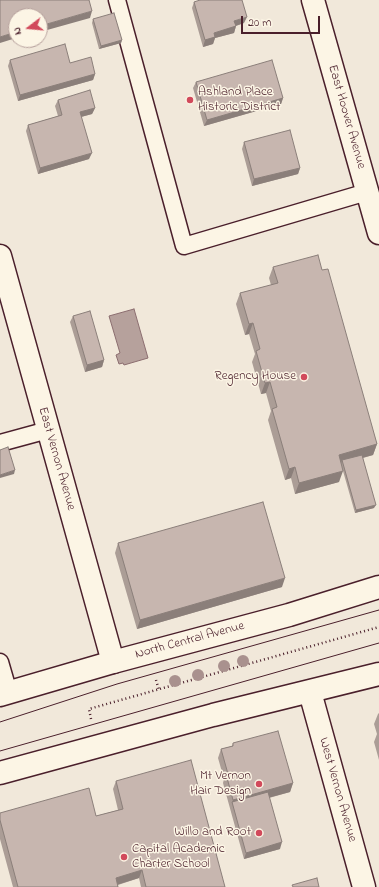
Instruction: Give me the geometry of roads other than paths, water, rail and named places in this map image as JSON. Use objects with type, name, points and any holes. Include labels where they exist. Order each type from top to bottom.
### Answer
[{"type":"street","name":"East Hoover Avenue","points":[[314,0],[379,233]]},
{"type":"street","name":"East Vernon Avenue","points":[[0,256],[113,662]]},
{"type":"street","name":"North Central Avenue","points":[[4,694],[113,662],[289,615],[379,587]]},
{"type":"street","points":[[0,773],[213,715],[379,674]]},
{"type":"street","name":"West Vernon Avenue","points":[[310,692],[364,887]]},
{"type":"lane","points":[[117,0],[184,246],[368,192]]},
{"type":"lane","points":[[0,443],[48,430]]},
{"type":"lane","points":[[0,662],[4,694]]},
{"type":"tram line","points":[[0,722],[117,684],[379,610]]},
{"type":"tram line","points":[[0,751],[379,643]]},
{"type":"place","name":"Ashland Place Historic District","points":[[190,100]]},
{"type":"place","name":"Regency House","points":[[304,377]]},
{"type":"place","name":"Mt Vernon Hair Design","points":[[259,784]]},
{"type":"place","name":"Willo and Root","points":[[259,833]]},
{"type":"place","name":"Capital Academic Charter School","points":[[124,857]]}]
